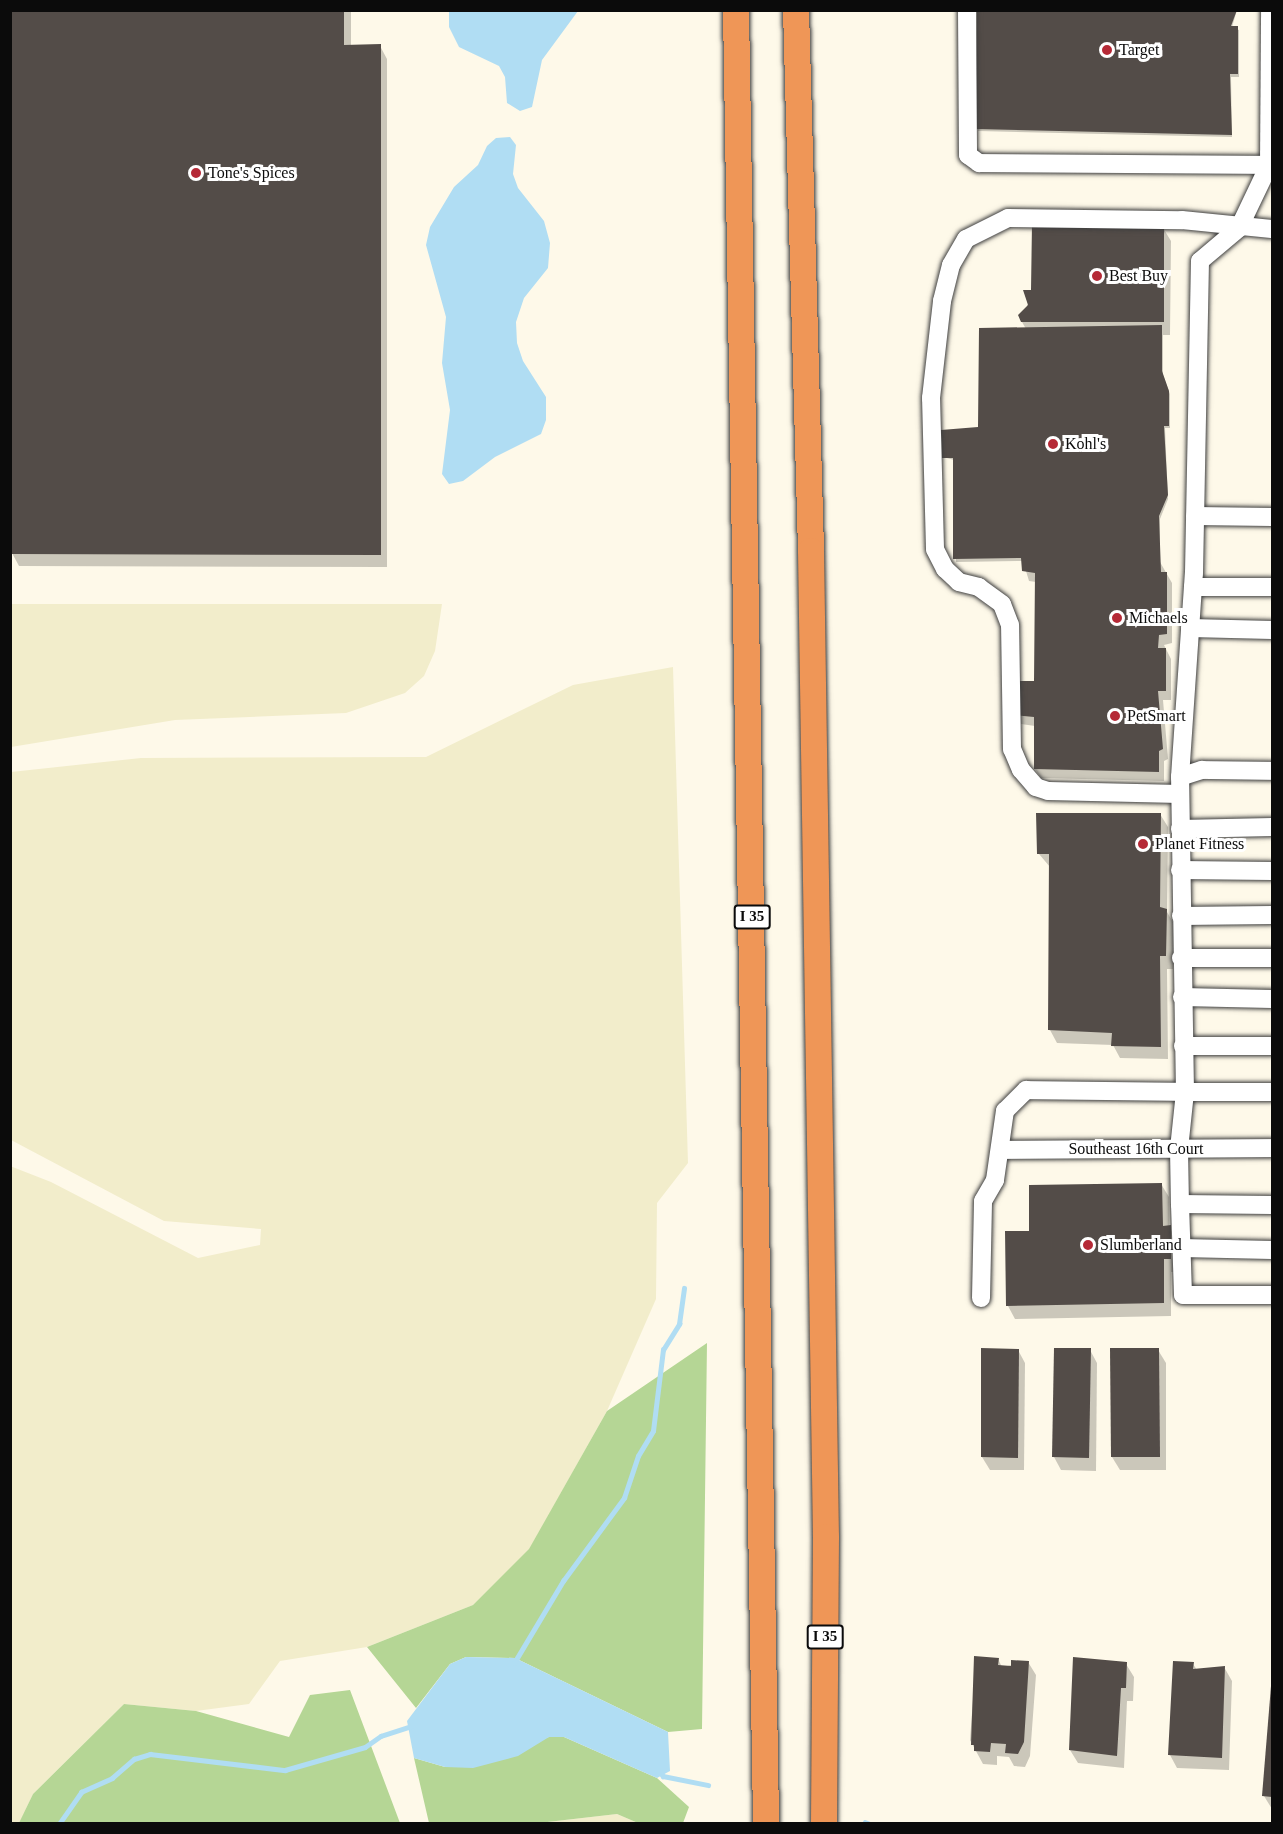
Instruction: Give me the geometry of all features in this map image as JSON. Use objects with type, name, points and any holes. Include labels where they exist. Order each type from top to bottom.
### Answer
[{"type":"highway","name":"I 35","points":[[736,10],[766,1824]]},
{"type":"highway","name":"I 35","points":[[796,10],[814,743],[826,1537],[824,1824]]},
{"type":"street","points":[[967,10],[968,155],[979,163],[1271,165]]},
{"type":"street","points":[[1270,10],[1271,165],[1239,228],[1200,261],[1193,587],[1180,785],[1180,916],[1185,1092],[1179,1149],[1183,1295],[1272,1295]]},
{"type":"street","points":[[1272,229],[1239,228],[1182,220],[1126,218],[1008,219],[991,224],[966,239],[951,265],[942,301],[931,398],[935,549],[945,569],[959,582],[994,595],[1002,604],[1010,625],[1012,749],[1021,770],[1036,787],[1048,791],[1180,785],[1202,770],[1272,771]]},
{"type":"street","points":[[1195,516],[1272,517]]},
{"type":"street","points":[[1193,587],[1272,587]]},
{"type":"street","points":[[1190,628],[1272,630]]},
{"type":"street","points":[[1180,829],[1272,827]]},
{"type":"street","points":[[1180,870],[1272,871]]},
{"type":"street","points":[[1180,916],[1272,915]]},
{"type":"street","points":[[1181,958],[1272,958]]},
{"type":"street","points":[[1182,997],[1272,999]]},
{"type":"street","points":[[1183,1046],[1272,1046]]},
{"type":"street","points":[[981,1298],[983,1201],[995,1180],[1005,1112],[1026,1090],[1272,1092]]},
{"type":"street","name":"Southeast 16th Court","points":[[1000,1150],[1272,1148]]},
{"type":"street","points":[[1180,1204],[1272,1204]]},
{"type":"street","points":[[1181,1248],[1272,1250]]},
{"type":"shaded area","points":[[11,604],[442,604],[435,651],[424,676],[405,693],[346,713],[175,720],[11,747]]},
{"type":"shaded area","points":[[673,667],[688,1163],[657,1203],[656,1299],[607,1411],[529,1550],[473,1605],[367,1647],[280,1661],[249,1704],[196,1711],[124,1704],[33,1794],[19,1824],[10,1823],[10,1166],[51,1182],[198,1258],[260,1245],[261,1229],[164,1221],[11,1140],[11,772],[141,758],[426,757],[573,685]]},
{"type":"shaded area","points":[[617,1814],[638,1823],[530,1824]]},
{"type":"green space","points":[[707,1343],[702,1729],[668,1732],[515,1658],[466,1657],[450,1664],[416,1708],[367,1647],[473,1605],[529,1549],[607,1411]]},
{"type":"green space","points":[[350,1690],[400,1823],[19,1823],[33,1794],[124,1704],[196,1711],[289,1737],[310,1695]]},
{"type":"green space","points":[[549,1737],[564,1737],[657,1778],[689,1807],[683,1823],[638,1823],[617,1814],[530,1824],[429,1823],[414,1758],[445,1767]]},
{"type":"water","points":[[449,10],[578,11],[542,60],[532,107],[520,111],[507,103],[505,77],[499,66],[459,47],[449,27]]},
{"type":"water","points":[[510,137],[516,145],[513,174],[518,188],[544,221],[550,243],[548,268],[524,298],[516,322],[517,343],[523,361],[546,397],[546,420],[541,434],[495,457],[463,481],[449,484],[442,474],[450,410],[442,363],[446,317],[426,245],[430,227],[454,187],[478,165],[487,146],[496,138]]},
{"type":"water","points":[[466,1657],[515,1658],[668,1732],[670,1771],[657,1778],[564,1737],[549,1737],[518,1756],[473,1768],[445,1767],[414,1758],[407,1721],[450,1664]]},
{"type":"building","name":"Tone's Spices","points":[[11,10],[344,10],[344,45],[381,44],[381,555],[11,554]]},
{"type":"building","name":"Target","points":[[977,10],[1237,10],[1231,26],[1238,26],[1238,74],[1230,74],[1232,135],[975,129]]},
{"type":"building","name":"Best Buy","points":[[1032,224],[1164,226],[1164,322],[1021,322],[1018,315],[1028,305],[1023,290],[1031,290]]},
{"type":"building","name":"Kohl's","points":[[1162,325],[1162,371],[1169,391],[1169,426],[1164,426],[1168,495],[1159,516],[1161,572],[1167,572],[1167,634],[1159,635],[1158,648],[1166,648],[1166,691],[1158,691],[1163,749],[1159,751],[1159,772],[1034,769],[1034,717],[1014,715],[1014,681],[1034,681],[1035,573],[1022,571],[1021,558],[953,559],[953,458],[942,458],[941,430],[978,427],[979,328]]},
{"type":"building","points":[[1036,813],[1161,813],[1160,907],[1167,909],[1166,956],[1160,956],[1161,1047],[1111,1046],[1112,1033],[1048,1030],[1049,854],[1037,854]]},
{"type":"building","name":"Slumberland","points":[[1162,1183],[1163,1226],[1171,1225],[1171,1259],[1164,1259],[1164,1303],[1006,1306],[1005,1231],[1029,1231],[1029,1185]]},
{"type":"building","points":[[981,1348],[1019,1349],[1018,1458],[981,1457]]},
{"type":"building","points":[[1054,1348],[1091,1348],[1089,1458],[1052,1457]]},
{"type":"building","points":[[1110,1348],[1159,1348],[1160,1457],[1111,1457]]},
{"type":"building","points":[[974,1656],[999,1658],[998,1665],[1011,1666],[1011,1660],[1029,1661],[1024,1742],[1018,1754],[1005,1753],[1006,1744],[991,1743],[990,1752],[974,1751],[974,1745],[971,1745]]},
{"type":"building","points":[[1073,1657],[1127,1662],[1126,1688],[1121,1688],[1117,1756],[1069,1750]]},
{"type":"building","points":[[1173,1661],[1194,1662],[1193,1669],[1225,1666],[1222,1758],[1168,1755]]},
{"type":"building","points":[[1272,1686],[1272,1797],[1262,1796]]},
{"type":"waterway","points":[[514,1663],[563,1581],[624,1498],[638,1456],[653,1431],[663,1350],[679,1324],[684,1288]]},
{"type":"waterway","points":[[59,1824],[81,1792],[112,1778],[134,1759],[150,1754],[285,1770],[365,1747],[381,1736],[411,1726]]},
{"type":"waterway","points":[[660,1771],[663,1776],[708,1785]]},
{"type":"waterway","points":[[865,1822],[870,1824]]},
{"type":"place","name":"Target","points":[[1107,50]]},
{"type":"place","name":"Tone's Spices","points":[[196,173]]},
{"type":"place","name":"Best Buy","points":[[1097,276]]},
{"type":"place","name":"Kohl's","points":[[1053,444]]},
{"type":"place","name":"Michaels","points":[[1117,618]]},
{"type":"place","name":"PetSmart","points":[[1115,716]]},
{"type":"place","name":"Planet Fitness","points":[[1143,844]]},
{"type":"place","name":"Slumberland","points":[[1088,1245]]}]
